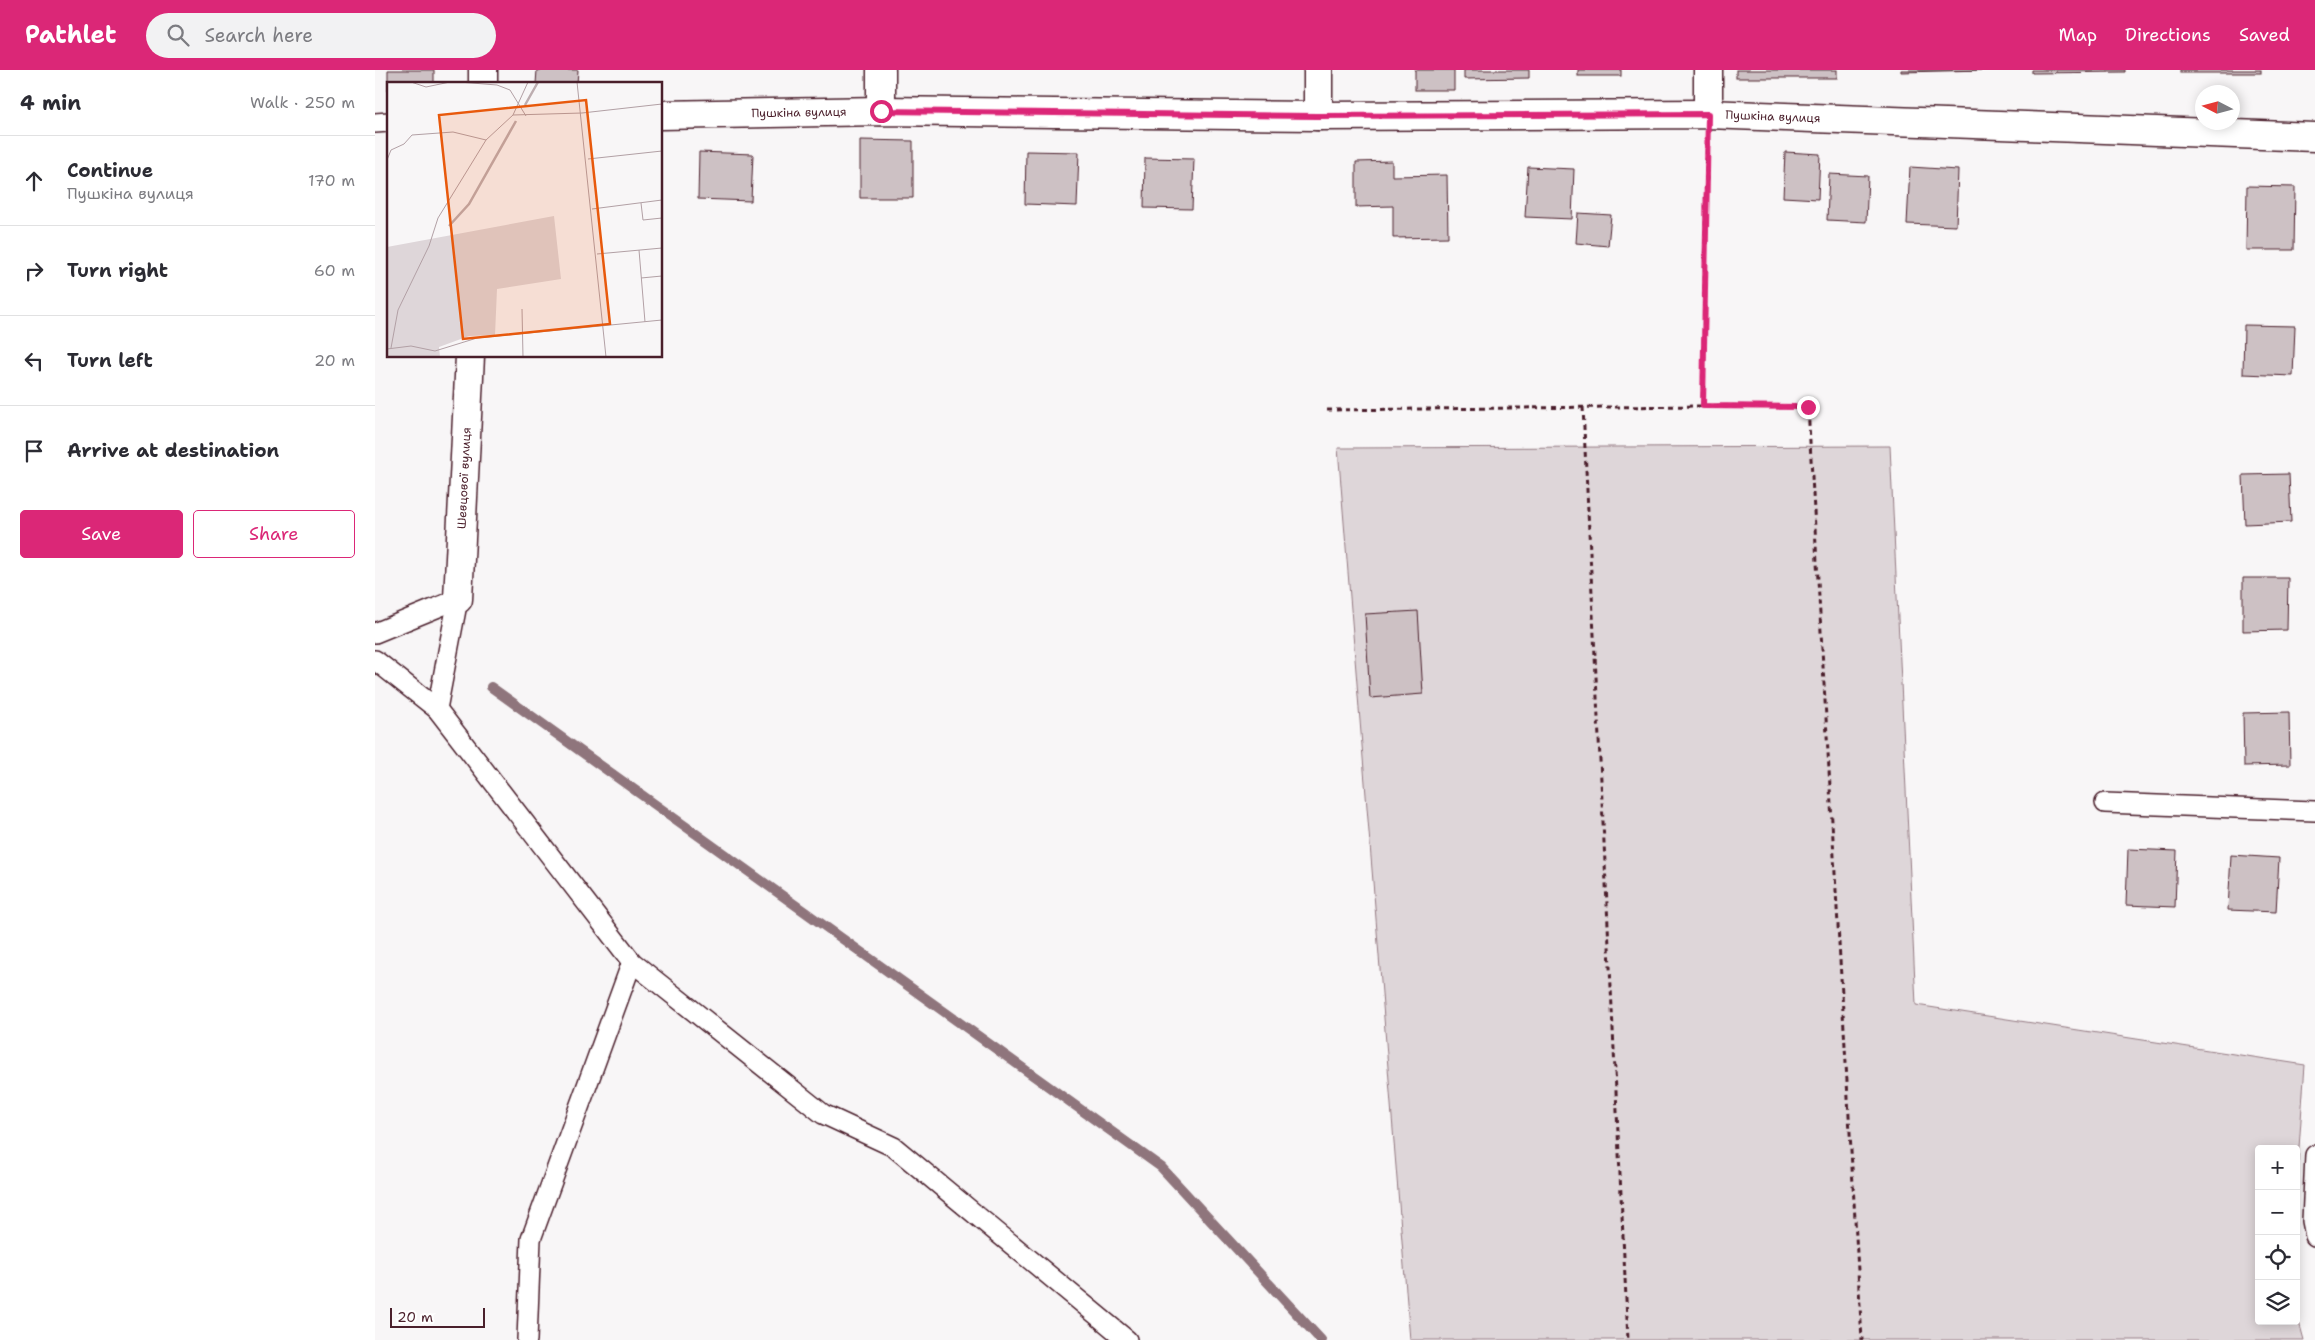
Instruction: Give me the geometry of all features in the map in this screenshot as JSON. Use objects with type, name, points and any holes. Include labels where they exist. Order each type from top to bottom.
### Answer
[{"type":"street","points":[[881,70],[881,111]]},
{"type":"street","points":[[1317,116],[1318,70]]},
{"type":"street","points":[[1708,70],[1708,114]]},
{"type":"street","name":"Пушкіна вулиця","points":[[663,115],[881,111],[1317,116],[1708,114],[2315,137]]},
{"type":"street","name":"Шевцової вулиця","points":[[458,599],[471,358]]},
{"type":"lane","points":[[375,633],[458,599]]},
{"type":"lane","points":[[437,709],[458,599]]},
{"type":"lane","points":[[375,660],[437,709],[632,962],[823,1114],[894,1147],[1127,1340]]},
{"type":"lane","points":[[2105,803],[2315,811]]},
{"type":"lane","points":[[527,1340],[531,1239],[632,962]]},
{"type":"lane","points":[[2315,1155],[2312,1221],[2315,1236]]},
{"type":"path","points":[[1703,406],[1708,114]]},
{"type":"path","points":[[1327,410],[1703,406],[1808,407],[1862,1340]]},
{"type":"path","points":[[1583,407],[1628,1340]]},
{"type":"shaded area","points":[[1890,446],[1916,1005],[2305,1065],[2299,1145],[2255,1145],[2255,1325],[2300,1325],[2304,1340],[1410,1340],[1338,448]]},
{"type":"building","points":[[388,70],[434,70],[434,82],[388,82]]},
{"type":"building","points":[[537,70],[578,70],[577,82],[536,82]]},
{"type":"building","points":[[1415,70],[1454,70],[1454,90],[1415,90]]},
{"type":"building","points":[[1464,70],[1529,70],[1529,78],[1464,79]]},
{"type":"building","points":[[1578,70],[1621,70],[1621,76],[1578,76]]},
{"type":"building","points":[[1736,70],[1837,70],[1837,78],[1736,78]]},
{"type":"building","points":[[1901,70],[1985,70],[1901,72]]},
{"type":"building","points":[[2032,70],[2125,70],[2125,72],[2032,73]]},
{"type":"building","points":[[2180,70],[2261,70],[2261,73],[2180,73]]},
{"type":"building","points":[[860,140],[913,141],[913,198],[860,198]]},
{"type":"building","points":[[1026,151],[1079,152],[1077,206],[1025,204]]},
{"type":"building","points":[[699,152],[753,154],[751,201],[698,199]]},
{"type":"building","points":[[1785,152],[1820,154],[1818,199],[1783,197]]},
{"type":"building","points":[[1145,158],[1194,159],[1192,209],[1144,208]]},
{"type":"building","points":[[1392,161],[1392,176],[1447,175],[1448,237],[1393,238],[1393,206],[1356,207],[1356,162]]},
{"type":"building","points":[[1528,167],[1574,169],[1572,219],[1525,217]]},
{"type":"building","points":[[1910,167],[1958,170],[1956,226],[1907,224]]},
{"type":"building","points":[[1829,174],[1868,176],[1866,222],[1827,220]]},
{"type":"building","points":[[2247,186],[2295,187],[2294,250],[2246,250]]},
{"type":"building","points":[[1578,213],[1611,215],[1608,246],[1576,243]]},
{"type":"building","points":[[2244,325],[2295,326],[2293,376],[2243,374]]},
{"type":"building","points":[[2289,474],[2291,522],[2245,524],[2243,475]]},
{"type":"building","points":[[2243,578],[2288,578],[2287,630],[2243,631]]},
{"type":"building","points":[[1418,611],[1423,694],[1370,698],[1365,614]]},
{"type":"building","points":[[2289,712],[2290,765],[2244,766],[2243,713]]},
{"type":"building","points":[[2128,849],[2177,851],[2175,907],[2126,905]]},
{"type":"building","points":[[2231,855],[2279,858],[2276,912],[2228,910]]},
{"type":"waterway","points":[[491,687],[1161,1167],[1321,1340]]},
{"type":"route","points":[[881,111],[1317,116],[1708,114],[1703,406],[1808,407]]}]
